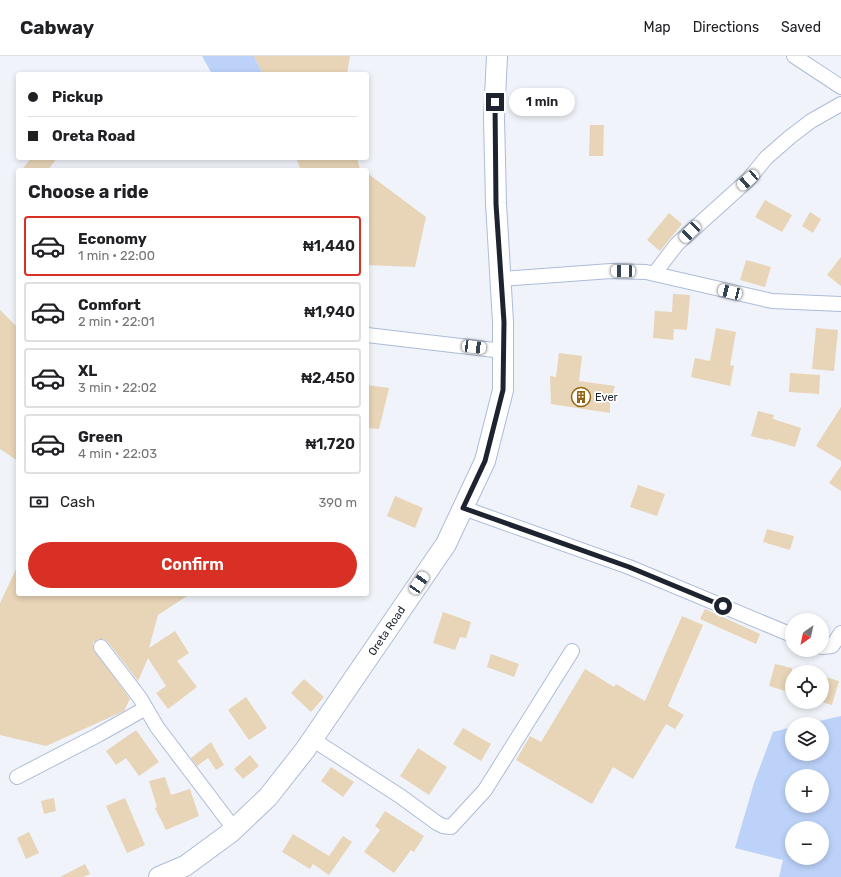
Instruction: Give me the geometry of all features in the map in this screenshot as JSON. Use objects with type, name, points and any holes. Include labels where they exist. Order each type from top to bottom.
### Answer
[{"type":"street","name":"Oreta Road","points":[[159,877],[185,866],[235,830],[268,797],[312,739],[446,544],[485,461],[503,390],[504,322],[496,204],[494,126],[497,56]]},
{"type":"street","points":[[794,56],[841,87]]},
{"type":"street","points":[[654,274],[677,244],[748,180],[766,158],[811,121],[841,104]]},
{"type":"street","points":[[500,279],[611,271],[646,272],[772,301],[841,304]]},
{"type":"street","points":[[369,335],[503,350]]},
{"type":"street","points":[[463,508],[629,567],[785,632]]},
{"type":"street","points":[[829,646],[832,646],[841,633]]},
{"type":"street","points":[[101,647],[140,698],[157,727],[235,830]]},
{"type":"street","points":[[312,739],[400,796],[437,824],[451,827],[485,790],[572,650]]},
{"type":"street","points":[[17,777],[146,708]]},
{"type":"shaded area","points":[[202,56],[254,56],[262,72],[211,72]]},
{"type":"shaded area","points":[[841,716],[841,877],[779,877],[783,860],[735,848],[754,783],[773,732],[785,729],[785,761],[829,761],[829,719]]},
{"type":"building","points":[[254,56],[350,56],[347,72],[262,72]]},
{"type":"building","points":[[590,125],[604,125],[603,156],[589,156]]},
{"type":"building","points":[[30,160],[56,160],[50,168],[24,168]]},
{"type":"building","points":[[297,160],[358,160],[360,168],[300,168]]},
{"type":"building","points":[[369,174],[426,217],[415,267],[369,265]]},
{"type":"building","points":[[765,200],[792,215],[782,232],[755,217]]},
{"type":"building","points":[[810,212],[821,219],[813,233],[802,226]]},
{"type":"building","points":[[669,213],[682,224],[660,251],[647,240]]},
{"type":"building","points":[[841,257],[841,286],[827,275]]},
{"type":"building","points":[[746,260],[771,267],[765,287],[740,280]]},
{"type":"building","points":[[673,294],[690,295],[687,330],[674,329],[673,340],[653,338],[655,311],[672,312]]},
{"type":"building","points":[[0,310],[16,326],[16,460],[0,449]]},
{"type":"building","points":[[716,328],[736,332],[730,365],[734,366],[730,386],[691,377],[695,358],[710,361]]},
{"type":"building","points":[[816,328],[838,330],[834,371],[812,369]]},
{"type":"building","name":"Ever","points":[[559,353],[582,356],[579,381],[615,386],[610,402],[610,413],[551,404],[550,376],[556,377]]},
{"type":"building","points":[[790,373],[820,375],[819,394],[789,392]]},
{"type":"building","points":[[369,385],[389,388],[379,429],[369,428]]},
{"type":"building","points":[[841,407],[841,461],[816,446]]},
{"type":"building","points":[[758,411],[774,415],[773,419],[801,428],[795,447],[768,439],[751,436]]},
{"type":"building","points":[[841,466],[841,491],[829,483]]},
{"type":"building","points":[[638,485],[665,494],[657,516],[630,507]]},
{"type":"building","points":[[395,496],[423,508],[415,528],[387,516]]},
{"type":"building","points":[[767,529],[794,536],[790,550],[763,542]]},
{"type":"building","points":[[16,569],[16,596],[187,596],[158,615],[149,648],[175,631],[189,653],[177,661],[197,687],[168,709],[156,693],[166,686],[148,658],[138,681],[108,642],[104,639],[100,639],[93,643],[93,648],[130,699],[124,711],[46,746],[0,735],[0,603]]},
{"type":"building","points":[[705,609],[760,634],[756,644],[700,619]]},
{"type":"building","points":[[443,612],[471,622],[466,638],[460,637],[455,650],[433,643]]},
{"type":"building","points":[[682,616],[703,625],[668,706],[684,715],[675,729],[666,724],[633,779],[613,767],[592,804],[516,760],[530,736],[541,742],[585,669],[614,687],[616,684],[645,701]]},
{"type":"building","points":[[491,654],[519,664],[514,677],[487,667]]},
{"type":"building","points":[[775,664],[785,666],[785,691],[769,686]]},
{"type":"building","points":[[829,678],[839,681],[832,705],[829,704]]},
{"type":"building","points":[[304,679],[324,697],[311,712],[291,693]]},
{"type":"building","points":[[246,697],[267,728],[249,740],[228,710]]},
{"type":"building","points":[[463,728],[491,744],[481,761],[453,744]]},
{"type":"building","points":[[136,730],[159,762],[139,776],[126,758],[116,765],[106,751]]},
{"type":"building","points":[[211,742],[224,765],[216,770],[208,758],[197,766],[191,758]]},
{"type":"building","points":[[418,748],[447,767],[429,795],[400,776]]},
{"type":"building","points":[[250,755],[259,766],[243,779],[234,769]]},
{"type":"building","points":[[331,767],[354,782],[343,797],[321,781]]},
{"type":"building","points":[[165,777],[171,795],[190,789],[199,816],[166,830],[155,808],[157,807],[149,781]]},
{"type":"building","points":[[54,798],[56,811],[44,814],[41,801]]},
{"type":"building","points":[[125,798],[145,845],[127,853],[106,806]]},
{"type":"building","points":[[385,811],[424,836],[414,852],[411,850],[394,873],[364,852],[380,830],[375,826]]},
{"type":"building","points":[[29,832],[39,853],[26,859],[17,838]]},
{"type":"building","points":[[293,834],[329,856],[343,836],[352,842],[329,875],[313,864],[310,869],[282,852]]},
{"type":"building","points":[[85,864],[90,874],[83,877],[60,877]]},
{"type":"place","name":"Ever","points":[[581,397]]},
{"type":"route","points":[[495,102],[496,204],[504,322],[503,390],[485,461],[463,508],[629,567],[723,606]]}]
